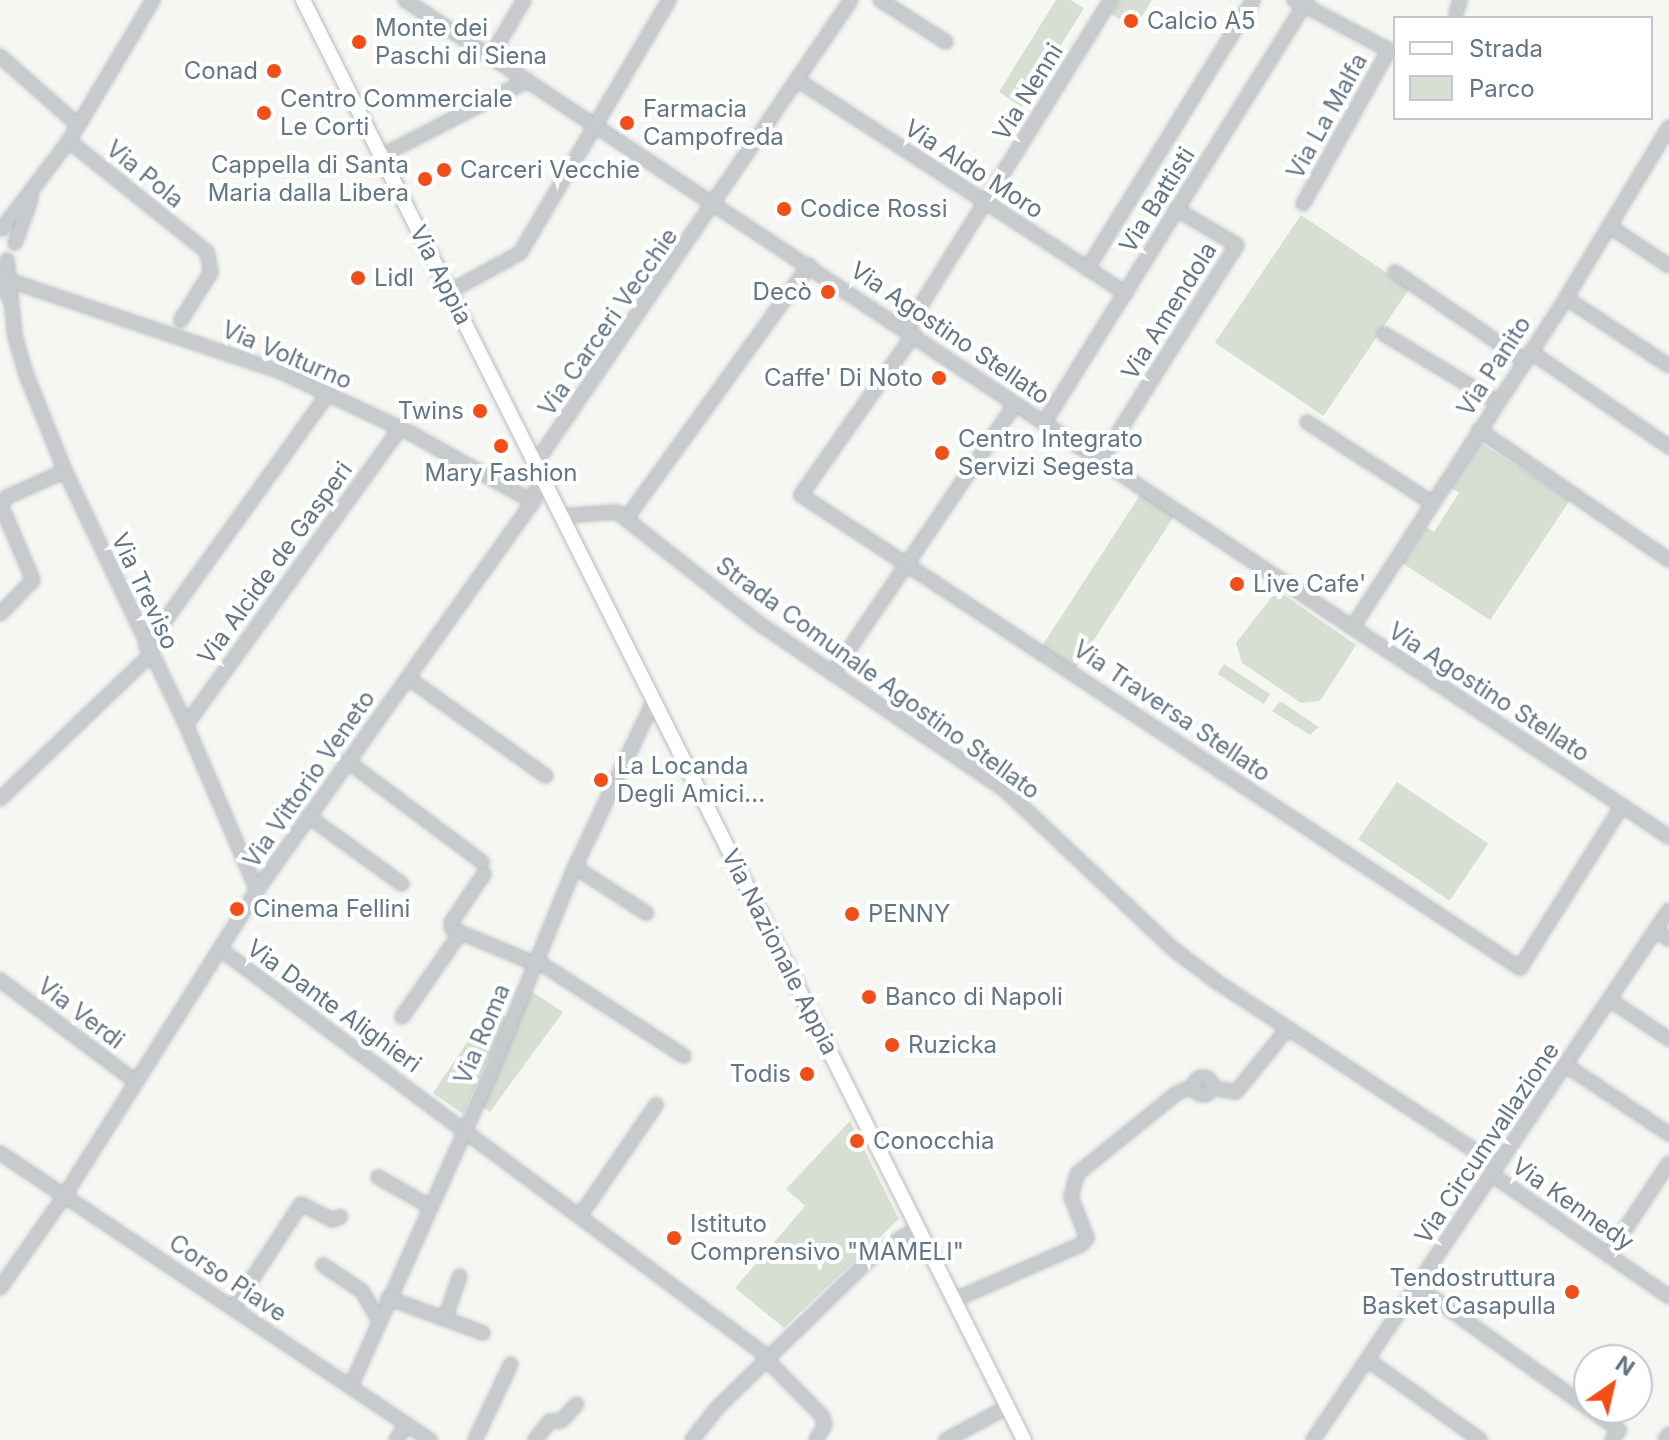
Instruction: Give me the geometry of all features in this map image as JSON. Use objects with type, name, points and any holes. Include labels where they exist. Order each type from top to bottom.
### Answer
[{"type":"main road","name":"Via Appia","points":[[303,0],[538,469]]},
{"type":"main road","name":"Via Nazionale Appia","points":[[538,469],[1024,1440]]},
{"type":"street","points":[[15,243],[1,229],[33,192],[69,141],[153,0]]},
{"type":"street","points":[[491,56],[524,0]]},
{"type":"street","points":[[449,292],[520,253],[669,0]]},
{"type":"street","points":[[717,204],[851,0]]},
{"type":"street","points":[[880,0],[946,42]]},
{"type":"street","name":"Via Nenni","points":[[910,331],[985,202],[1111,0]]},
{"type":"street","points":[[1087,269],[1253,0]]},
{"type":"street","points":[[1456,14],[1460,0]]},
{"type":"street","name":"Via Agostino Stellato","points":[[407,1],[910,331],[1015,404],[1669,837]]},
{"type":"street","name":"Via La Malfa","points":[[1302,2],[1389,50],[1303,204]]},
{"type":"street","name":"Via Battisti","points":[[1044,423],[1302,2]]},
{"type":"street","points":[[0,56],[78,125]]},
{"type":"street","points":[[381,156],[528,80]]},
{"type":"street","name":"Via Aldo Moro","points":[[799,81],[1126,293]]},
{"type":"street","name":"Via Panito","points":[[1352,628],[1566,298],[1669,127]]},
{"type":"street","name":"Via Pola","points":[[69,141],[207,252],[211,272],[181,320]]},
{"type":"street","points":[[3,260],[15,243],[33,192]]},
{"type":"street","name":"Via Carceri Vecchie","points":[[538,469],[717,204]]},
{"type":"street","name":"Via Amendola","points":[[1101,460],[1237,245],[1176,209]]},
{"type":"street","points":[[1609,226],[1669,266]]},
{"type":"street","name":"Via Treviso","points":[[3,260],[26,374],[65,471],[148,651],[186,725],[257,890]]},
{"type":"street","points":[[561,516],[622,516],[809,265]]},
{"type":"street","points":[[1395,272],[1669,447]]},
{"type":"street","name":"Via Volturno","points":[[5,278],[180,335],[328,394],[400,428],[533,502]]},
{"type":"street","points":[[1566,298],[1669,366]]},
{"type":"street","name":"Via Traversa Stellato","points":[[910,331],[801,495],[1520,968],[1622,806]]},
{"type":"street","points":[[1384,334],[1497,402]]},
{"type":"street","points":[[0,799],[148,651],[328,394]]},
{"type":"street","points":[[833,673],[1015,404]]},
{"type":"street","points":[[1307,422],[1432,503]]},
{"type":"street","name":"Via Alcide de Gasperi","points":[[186,725],[400,428]]},
{"type":"street","points":[[1479,430],[1669,560]]},
{"type":"street","name":"Via Vittorio Veneto","points":[[0,1288],[65,1195],[257,890],[533,502],[538,469]]},
{"type":"street","points":[[0,614],[33,580],[1,505],[7,497],[65,471]]},
{"type":"street","name":"Strada Comunale Agostino Stellato","points":[[622,516],[833,673],[1005,790],[1173,949],[1494,1169]]},
{"type":"street","points":[[408,678],[546,776]]},
{"type":"street","name":"Via Roma","points":[[351,1386],[575,867],[654,701]]},
{"type":"street","points":[[347,761],[483,868],[451,923],[461,932],[536,963],[684,1056]]},
{"type":"street","points":[[308,816],[402,884]]},
{"type":"street","points":[[575,867],[646,913]]},
{"type":"street","name":"Via Circumvallazione","points":[[1313,1440],[1669,910]]},
{"type":"street","points":[[1656,931],[1669,939]]},
{"type":"street","points":[[402,1017],[461,932]]},
{"type":"street","name":"Via Dante Alighieri","points":[[220,949],[767,1358],[822,1416],[825,1425],[816,1440]]},
{"type":"street","name":"Via Verdi","points":[[2,987],[135,1081]]},
{"type":"street","points":[[1610,1000],[1669,1039]]},
{"type":"street","points":[[954,1300],[1085,1242],[1071,1197],[1077,1174],[1177,1093],[1194,1086],[1204,1077],[1212,1088],[1236,1092],[1288,1028]]},
{"type":"street","points":[[1567,1066],[1669,1134]]},
{"type":"street","points":[[580,1216],[656,1105]]},
{"type":"street","name":"Corso Piave","points":[[0,1153],[430,1440]]},
{"type":"street","points":[[1608,1255],[1669,1163]]},
{"type":"street","name":"Via Kennedy","points":[[1494,1169],[1669,1297]]},
{"type":"street","points":[[378,1177],[429,1206]]},
{"type":"street","points":[[233,1308],[301,1204],[332,1220],[340,1217]]},
{"type":"street","points":[[692,1440],[767,1358],[875,1254],[918,1228]]},
{"type":"street","points":[[323,1265],[362,1291],[378,1319]]},
{"type":"street","points":[[440,1317],[447,1313],[460,1276]]},
{"type":"street","points":[[1418,1287],[1619,1430],[1612,1440]]},
{"type":"street","points":[[388,1298],[483,1333]]},
{"type":"street","points":[[1368,1360],[1480,1440]]},
{"type":"street","points":[[475,1440],[511,1364]]},
{"type":"street","points":[[535,1440],[550,1421],[561,1421],[577,1404]]},
{"type":"street","points":[[946,1440],[1007,1407]]},
{"type":"street","points":[[396,1440],[407,1424]]},
{"type":"street","points":[[1665,1440],[1669,1434]]},
{"type":"green space","points":[[1056,0],[1070,0],[1084,8],[1022,107],[999,92]]},
{"type":"green space","name":"Calcio A5","points":[[1119,0],[1152,0],[1135,28],[1111,14]]},
{"type":"green space","points":[[1301,215],[1410,288],[1323,416],[1215,343]]},
{"type":"green space","points":[[1479,442],[1570,500],[1490,620],[1402,563],[1426,527],[1434,532],[1459,493],[1451,488]]},
{"type":"green space","points":[[1144,489],[1178,511],[1074,671],[1040,649]]},
{"type":"green space","points":[[1277,590],[1356,645],[1320,701],[1301,703],[1242,663],[1236,643]]},
{"type":"green space","points":[[1224,664],[1270,694],[1264,704],[1217,674]]},
{"type":"green space","points":[[1280,702],[1319,727],[1310,735],[1272,711]]},
{"type":"green space","points":[[1397,782],[1488,844],[1450,901],[1358,839]]},
{"type":"green space","points":[[531,991],[563,1012],[490,1112],[481,1106]]},
{"type":"green space","points":[[490,1008],[508,1018],[463,1114],[433,1093]]},
{"type":"green space","points":[[850,1121],[899,1219],[784,1328],[735,1288],[805,1206],[786,1189]]},
{"type":"place","name":"Calcio A5","points":[[1131,21]]},
{"type":"place","name":"Monte dei Paschi di Siena","points":[[359,42]]},
{"type":"place","name":"Conad","points":[[274,71]]},
{"type":"place","name":"Centro Commerciale Le Corti","points":[[264,113]]},
{"type":"place","name":"Farmacia Campofreda","points":[[627,123]]},
{"type":"place","name":"Carceri Vecchie","points":[[444,170]]},
{"type":"place","name":"Cappella di Santa Maria dalla Libera","points":[[425,179]]},
{"type":"place","name":"Codice Rossi","points":[[784,209]]},
{"type":"place","name":"Lidl","points":[[358,278]]},
{"type":"place","name":"Decò","points":[[828,292]]},
{"type":"place","name":"Caffe' Di Noto","points":[[939,378]]},
{"type":"place","name":"Twins","points":[[480,411]]},
{"type":"place","name":"Mary Fashion","points":[[501,446]]},
{"type":"place","name":"Centro Integrato Servizi Segesta","points":[[942,453]]},
{"type":"place","name":"Live Cafe'","points":[[1237,584]]},
{"type":"place","name":"La Locanda Degli Amici...","points":[[601,780]]},
{"type":"place","name":"Cinema Fellini","points":[[237,909]]},
{"type":"place","name":"PENNY","points":[[852,914]]},
{"type":"place","name":"Banco di Napoli","points":[[869,997]]},
{"type":"place","name":"Ruzicka","points":[[892,1045]]},
{"type":"place","name":"Todis","points":[[807,1074]]},
{"type":"place","name":"Conocchia","points":[[857,1141]]},
{"type":"place","name":"Istituto Comprensivo \"MAMELI\"","points":[[674,1238]]},
{"type":"place","name":"Tendostruttura Basket Casapulla","points":[[1572,1292]]}]
